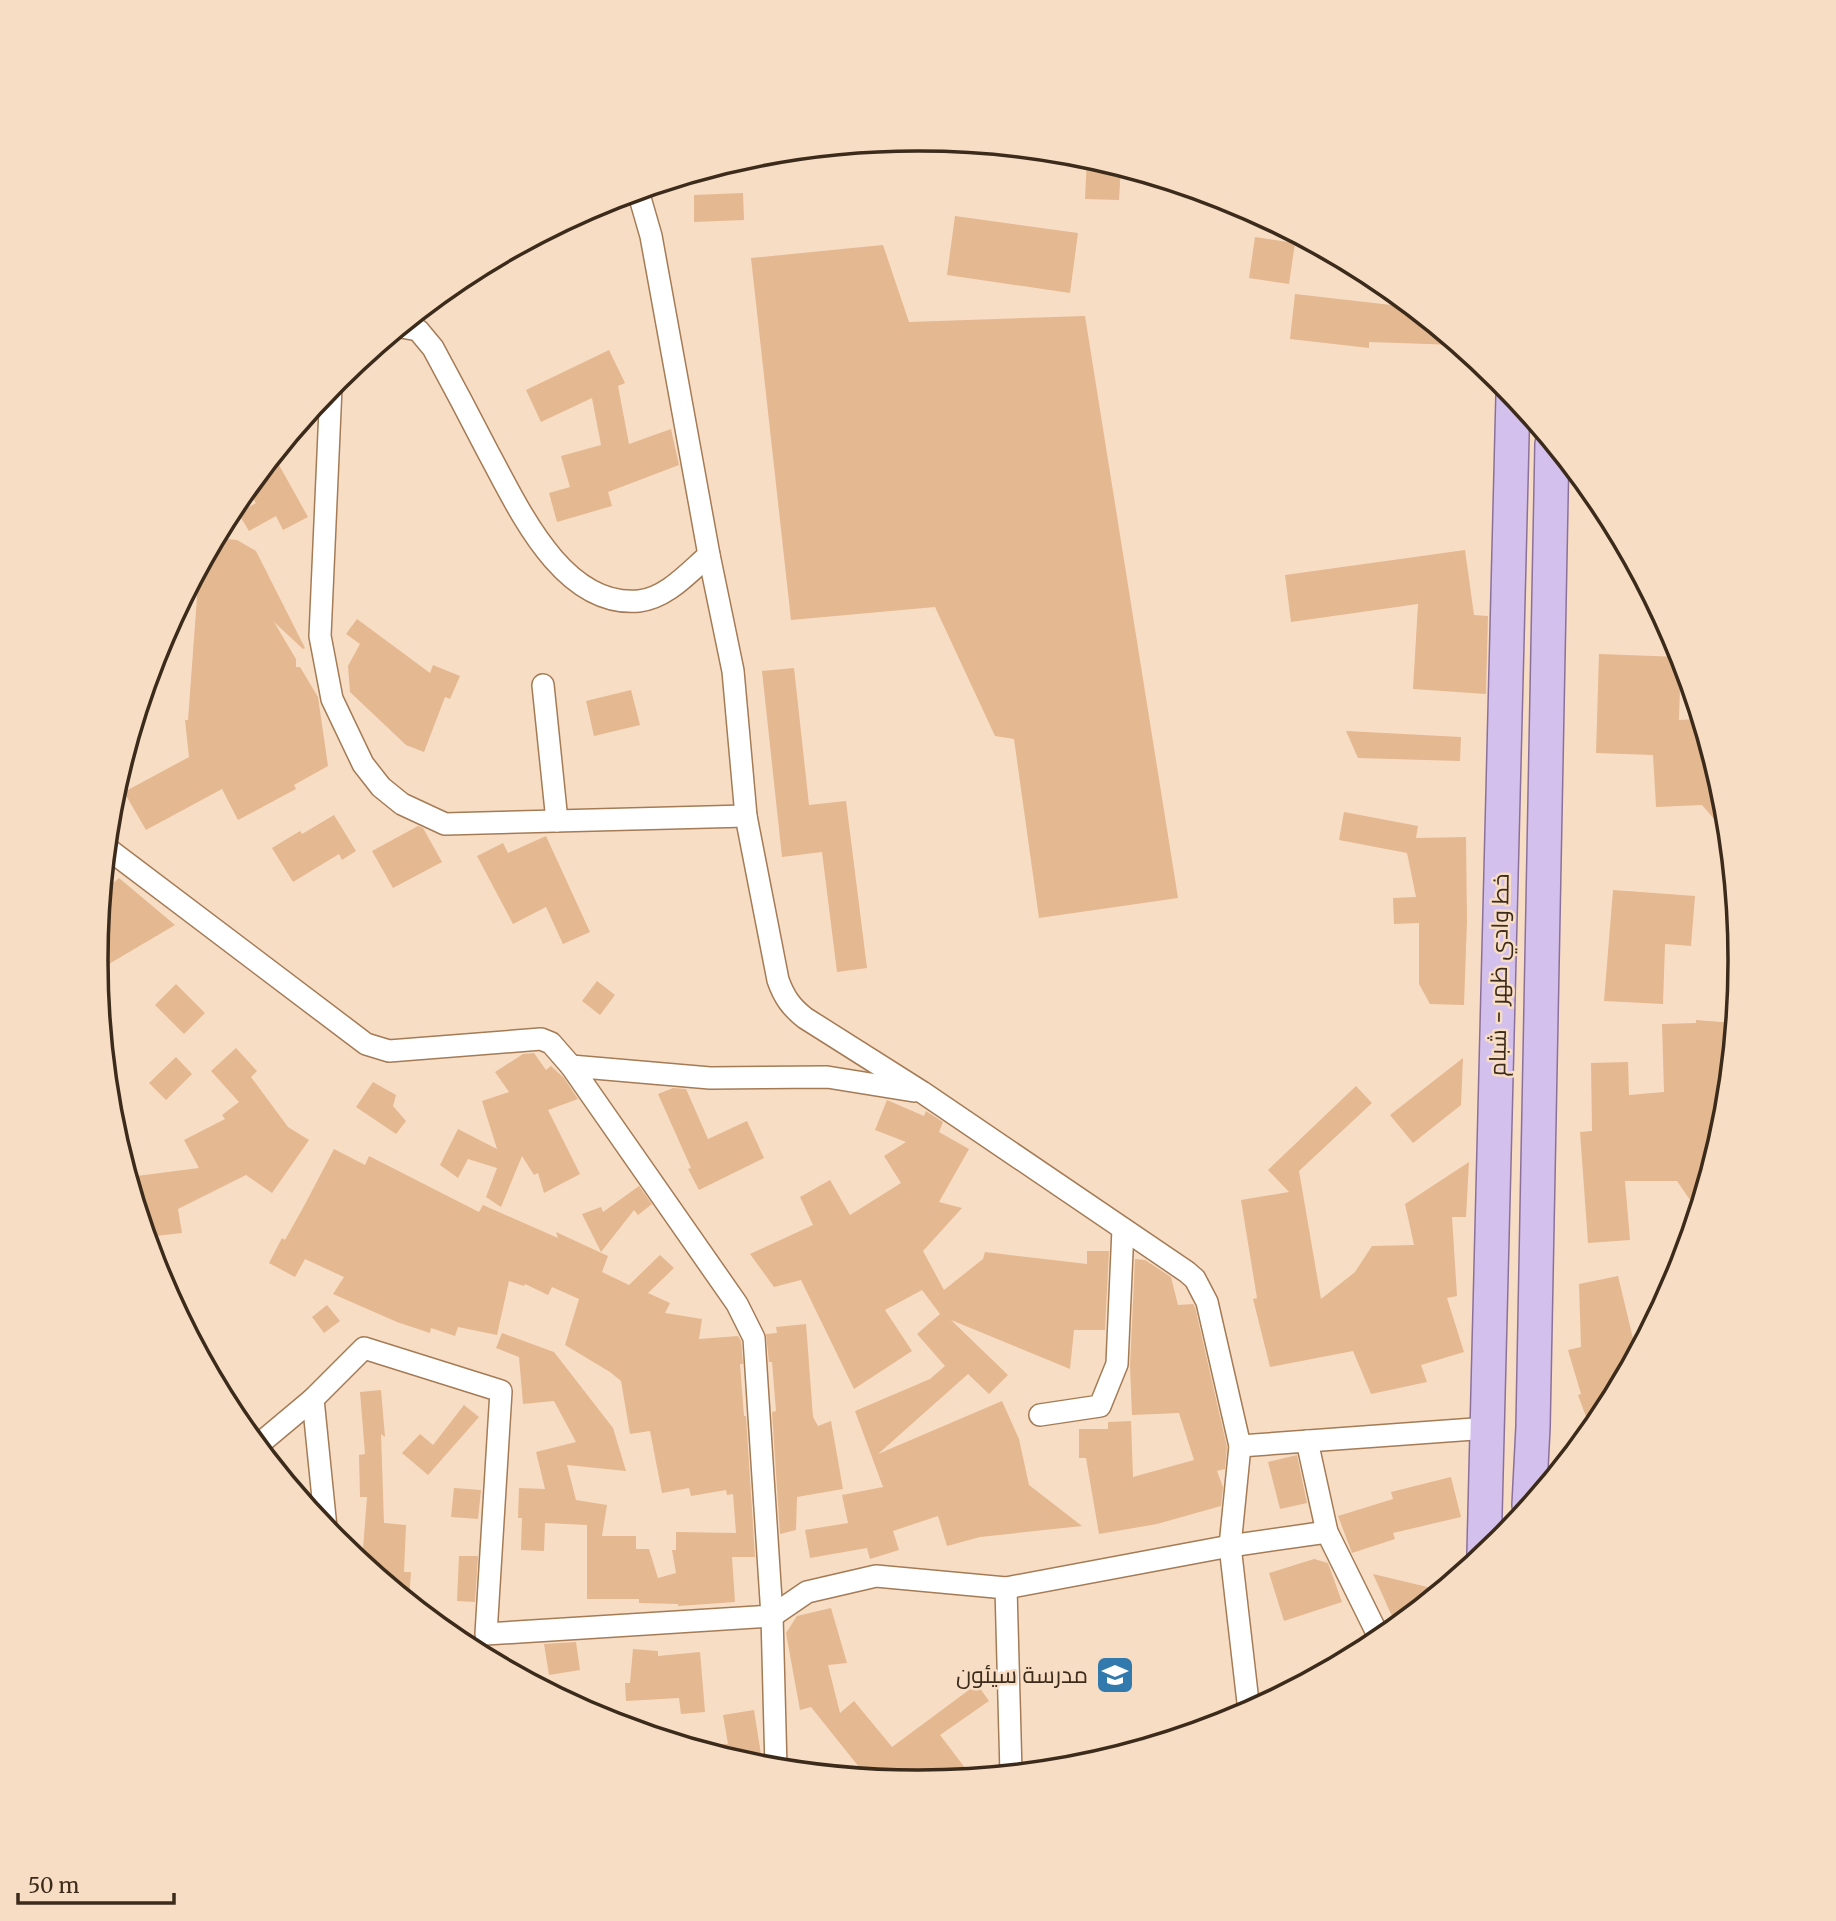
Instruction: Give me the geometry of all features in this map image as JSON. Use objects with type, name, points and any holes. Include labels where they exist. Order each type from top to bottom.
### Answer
[{"type":"main road","name":"خط وادي ظهر - شبام","points":[[1485,1538],[1513,412]]},
{"type":"main road","name":"خط وادي ظهر - شبام","points":[[1530,1490],[1552,458]]},
{"type":"street","points":[[641,201],[651,236],[733,671],[746,816],[778,980],[787,1001],[805,1018],[922,1092],[1187,1272],[1201,1288],[1207,1302],[1240,1446],[1230,1546],[1248,1699]]},
{"type":"street","points":[[412,329],[418,330],[426,337],[524,518],[544,548],[563,569],[580,582],[611,598],[639,601],[657,596],[675,585],[709,555]]},
{"type":"street","points":[[330,405],[320,636],[332,699],[363,764],[381,787],[402,804],[445,824],[746,816]]},
{"type":"street","points":[[543,685],[557,821]]},
{"type":"street","points":[[115,854],[366,1044],[389,1051],[541,1039],[551,1043],[571,1066],[737,1304],[754,1338],[772,1616],[776,1757]]},
{"type":"street","points":[[571,1066],[710,1078],[827,1077],[922,1092]]},
{"type":"street","points":[[1040,1415],[1100,1406],[1117,1364],[1123,1229]]},
{"type":"street","points":[[266,1439],[313,1399],[364,1348],[500,1391],[486,1634],[772,1616],[807,1592],[876,1576],[1006,1588],[1230,1546],[1327,1532]]},
{"type":"street","points":[[313,1399],[324,1510]]},
{"type":"street","points":[[1240,1446],[1488,1428]]},
{"type":"street","points":[[1307,1441],[1327,1532],[1375,1629]]},
{"type":"street","points":[[1006,1588],[1011,1764]]},
{"type":"building","points":[[1086,169],[1120,177],[1119,200],[1085,199]]},
{"type":"building","points":[[743,193],[744,220],[694,222],[694,195]]},
{"type":"building","points":[[955,216],[1078,233],[1070,293],[947,275]]},
{"type":"building","points":[[1255,237],[1295,244],[1289,284],[1249,278]]},
{"type":"building","points":[[883,245],[909,322],[1085,316],[1178,898],[1039,918],[1014,739],[995,736],[935,607],[791,620],[751,258]]},
{"type":"building","points":[[1295,294],[1393,305],[1443,345],[1369,342],[1369,348],[1290,339]]},
{"type":"building","points":[[609,350],[625,383],[618,386],[629,444],[671,429],[679,465],[608,492],[612,506],[557,522],[549,493],[570,487],[561,456],[601,445],[592,398],[541,422],[526,390]]},
{"type":"building","points":[[279,465],[308,517],[283,530],[276,516],[249,531],[241,518],[247,508],[256,503],[253,499]]},
{"type":"building","points":[[228,539],[237,540],[256,551],[305,648],[274,622],[296,659],[296,667],[300,667],[318,697],[328,766],[294,785],[296,789],[238,820],[222,789],[146,830],[126,795],[127,790],[189,757],[185,720],[188,720],[197,592]]},
{"type":"building","points":[[1465,550],[1474,615],[1488,616],[1486,694],[1413,689],[1418,604],[1291,622],[1285,575]]},
{"type":"building","points":[[357,619],[430,673],[433,665],[460,676],[450,699],[445,697],[424,752],[406,745],[350,692],[348,666],[360,644],[346,634]]},
{"type":"building","points":[[1599,654],[1668,657],[1680,687],[1679,720],[1691,719],[1715,820],[1702,805],[1656,807],[1653,755],[1596,753]]},
{"type":"building","points":[[794,668],[809,805],[846,801],[867,968],[837,972],[822,852],[782,857],[762,671]]},
{"type":"building","points":[[631,690],[640,725],[594,736],[586,701]]},
{"type":"building","points":[[1346,731],[1461,737],[1460,761],[1358,758]]},
{"type":"building","points":[[1344,812],[1418,826],[1416,838],[1466,837],[1464,1005],[1430,1004],[1419,984],[1419,923],[1394,924],[1393,898],[1416,897],[1407,853],[1339,840]]},
{"type":"building","points":[[334,815],[356,851],[342,860],[339,854],[293,882],[272,848]]},
{"type":"building","points":[[418,826],[423,828],[442,862],[393,888],[372,851]]},
{"type":"building","points":[[546,836],[590,932],[563,944],[546,907],[513,924],[477,856],[503,843],[508,853]]},
{"type":"building","points":[[119,878],[175,925],[108,964],[110,908],[112,884]]},
{"type":"building","points":[[1613,890],[1695,896],[1691,946],[1665,944],[1663,1004],[1604,1001]]},
{"type":"building","points":[[597,981],[615,995],[600,1015],[582,1001]]},
{"type":"building","points":[[176,984],[205,1013],[184,1034],[155,1005]]},
{"type":"building","points":[[1696,1020],[1725,1022],[1712,1118],[1691,1201],[1677,1181],[1625,1181],[1630,1240],[1588,1243],[1580,1132],[1592,1131],[1591,1063],[1628,1062],[1629,1095],[1664,1092],[1662,1024],[1696,1023]]},
{"type":"building","points":[[236,1048],[257,1071],[251,1077],[288,1127],[309,1140],[272,1193],[246,1175],[178,1209],[182,1233],[157,1236],[138,1176],[199,1168],[184,1140],[225,1119],[222,1115],[239,1102],[211,1071]]},
{"type":"building","points":[[534,1053],[546,1070],[551,1066],[564,1078],[578,1099],[548,1110],[580,1174],[544,1193],[538,1173],[534,1175],[522,1156],[501,1207],[486,1197],[497,1168],[468,1159],[458,1178],[440,1165],[458,1129],[497,1149],[482,1101],[509,1092],[495,1072],[523,1054]]},
{"type":"building","points":[[176,1057],[192,1074],[166,1100],[149,1083]]},
{"type":"building","points":[[1463,1058],[1461,1105],[1413,1143],[1390,1115]]},
{"type":"building","points":[[373,1082],[396,1095],[393,1106],[406,1121],[396,1134],[356,1107]]},
{"type":"building","points":[[1356,1086],[1372,1103],[1299,1171],[1321,1299],[1355,1272],[1372,1246],[1414,1245],[1405,1204],[1469,1162],[1466,1217],[1452,1217],[1457,1296],[1447,1298],[1464,1352],[1421,1365],[1427,1382],[1371,1394],[1353,1351],[1270,1367],[1253,1299],[1257,1298],[1241,1200],[1289,1192],[1268,1170]]},
{"type":"building","points":[[673,1088],[686,1089],[708,1139],[747,1121],[764,1158],[699,1190],[658,1094]]},
{"type":"building","points":[[887,1100],[924,1116],[926,1111],[943,1122],[939,1132],[969,1149],[939,1202],[962,1208],[923,1251],[944,1290],[983,1259],[985,1252],[1087,1264],[1087,1251],[1109,1251],[1105,1330],[1074,1330],[1070,1369],[951,1320],[1008,1375],[989,1394],[968,1374],[878,1454],[1002,1401],[1019,1439],[1029,1485],[1082,1526],[980,1537],[947,1546],[938,1516],[893,1531],[899,1550],[870,1559],[867,1548],[810,1558],[805,1530],[848,1523],[842,1495],[883,1487],[855,1411],[930,1379],[945,1366],[917,1334],[940,1314],[922,1290],[885,1310],[912,1351],[854,1389],[801,1280],[774,1287],[750,1254],[813,1225],[800,1197],[830,1180],[850,1215],[901,1183],[884,1156],[906,1142],[875,1130]]},
{"type":"building","points":[[334,1149],[365,1165],[369,1156],[479,1212],[483,1205],[558,1238],[556,1232],[608,1256],[602,1272],[629,1285],[660,1255],[674,1268],[648,1293],[670,1303],[665,1313],[702,1319],[699,1339],[738,1336],[743,1364],[740,1364],[755,1557],[732,1557],[735,1602],[678,1606],[639,1603],[639,1599],[587,1599],[587,1525],[545,1523],[544,1551],[521,1550],[519,1488],[545,1489],[536,1452],[576,1442],[554,1401],[523,1404],[519,1357],[496,1348],[502,1333],[554,1352],[613,1428],[626,1471],[567,1465],[576,1500],[607,1505],[602,1536],[636,1536],[636,1549],[649,1549],[658,1578],[676,1573],[672,1550],[676,1550],[676,1532],[736,1533],[733,1494],[727,1495],[726,1490],[691,1496],[689,1488],[662,1493],[650,1431],[630,1434],[621,1381],[565,1345],[579,1299],[552,1287],[548,1295],[525,1284],[524,1286],[509,1281],[497,1335],[458,1327],[455,1336],[431,1328],[430,1333],[397,1322],[333,1294],[344,1277],[305,1259],[295,1277],[269,1263],[282,1238],[285,1240]]},
{"type":"building","points":[[639,1186],[652,1204],[638,1215],[634,1210],[601,1252],[582,1214],[601,1207],[603,1212]]},
{"type":"building","points":[[1135,1259],[1145,1260],[1171,1277],[1178,1305],[1193,1304],[1195,1307],[1227,1447],[1225,1469],[1217,1471],[1223,1487],[1221,1506],[1157,1524],[1099,1534],[1086,1458],[1079,1458],[1079,1429],[1108,1429],[1108,1422],[1131,1421],[1133,1477],[1194,1460],[1179,1413],[1132,1415],[1130,1366]]},
{"type":"building","points":[[1618,1276],[1633,1339],[1586,1417],[1578,1395],[1581,1394],[1568,1350],[1581,1347],[1579,1284]]},
{"type":"building","points":[[327,1305],[340,1321],[324,1333],[312,1317]]},
{"type":"building","points":[[806,1324],[813,1417],[818,1426],[831,1421],[843,1489],[797,1497],[796,1530],[780,1534],[772,1412],[776,1411],[772,1362],[769,1362],[766,1334],[777,1333],[776,1327]]},
{"type":"building","points":[[381,1390],[385,1437],[381,1434],[384,1523],[406,1525],[404,1572],[411,1572],[410,1590],[363,1549],[367,1497],[360,1497],[359,1455],[365,1454],[360,1392]]},
{"type":"building","points":[[464,1405],[479,1417],[428,1475],[402,1453],[420,1434],[433,1445]]},
{"type":"building","points":[[1297,1455],[1307,1503],[1280,1509],[1268,1462]]},
{"type":"building","points":[[1451,1477],[1461,1517],[1393,1533],[1395,1539],[1352,1553],[1338,1516],[1393,1499],[1391,1492]]},
{"type":"building","points":[[454,1488],[481,1490],[478,1519],[451,1517]]},
{"type":"building","points":[[459,1556],[478,1556],[475,1602],[457,1601]]},
{"type":"building","points":[[1314,1559],[1328,1563],[1342,1602],[1284,1621],[1269,1573]]},
{"type":"building","points":[[1373,1574],[1430,1588],[1393,1616]]},
{"type":"building","points":[[831,1608],[847,1663],[828,1665],[840,1713],[854,1701],[892,1747],[977,1684],[989,1701],[940,1735],[965,1768],[918,1770],[858,1767],[811,1707],[800,1710],[786,1633],[797,1616]]},
{"type":"building","points":[[576,1642],[580,1670],[549,1675],[544,1644]]},
{"type":"building","points":[[633,1649],[658,1651],[658,1656],[700,1652],[705,1712],[681,1714],[679,1698],[626,1701],[625,1683],[630,1683]]},
{"type":"building","points":[[754,1710],[761,1754],[718,1744],[728,1744],[723,1715]]},
{"type":"place","name":"مدرسة سيئون","points":[[1115,1675]]}]
